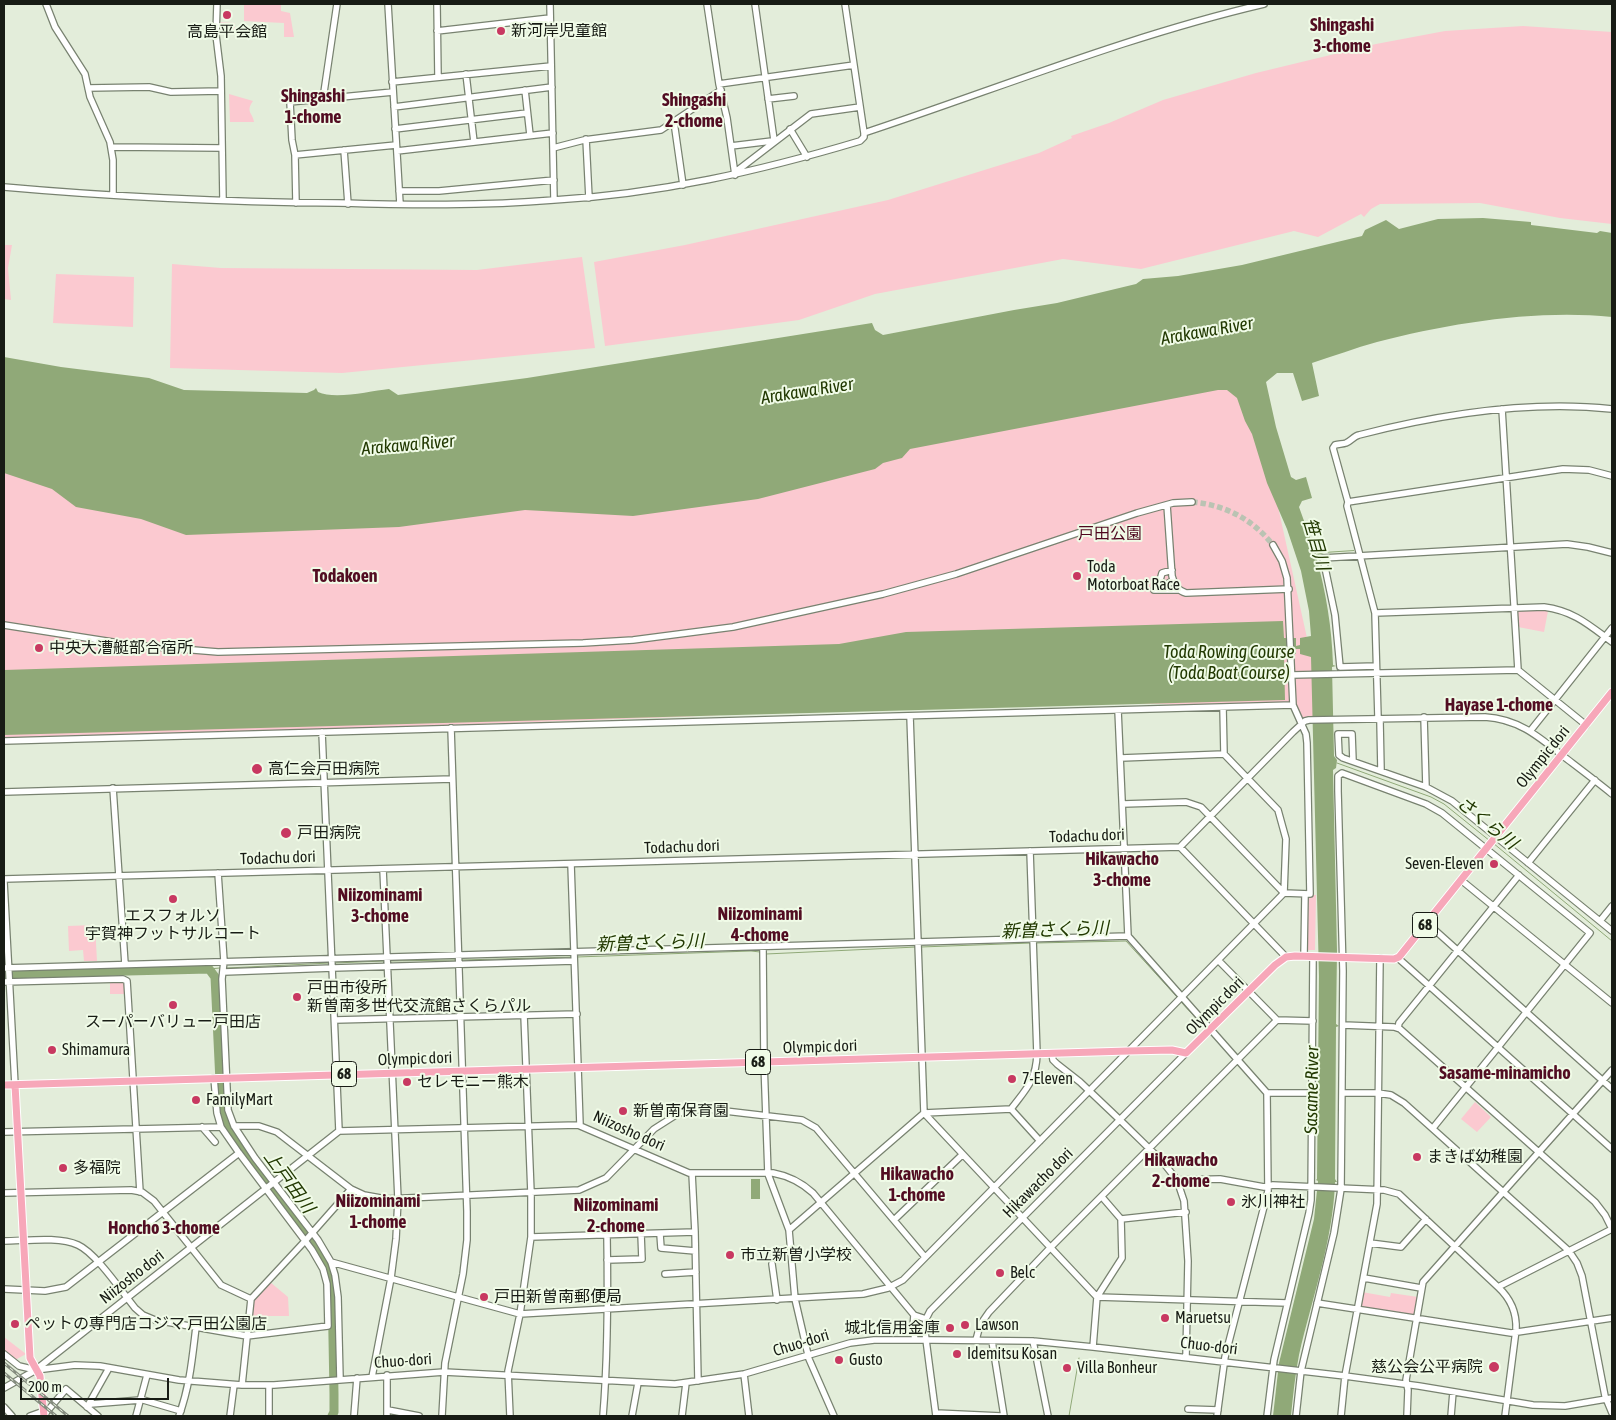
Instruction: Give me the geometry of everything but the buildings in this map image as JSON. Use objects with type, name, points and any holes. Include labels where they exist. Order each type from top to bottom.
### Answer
[{"type":"main road","name":"Olympic dori","points":[[1496,838],[1612,692]]},
{"type":"main road","name":"68","points":[[1398,958],[1496,838]]},
{"type":"main road","name":"Olympic dori","points":[[226,1078],[1128,1051],[1172,1050],[1186,1053],[1286,957]]},
{"type":"main road","points":[[1286,957],[1398,958]]},
{"type":"main road","name":"68","points":[[4,1085],[226,1078]]},
{"type":"main road","points":[[15,1084],[30,1358],[41,1378],[44,1414]]},
{"type":"street","points":[[46,4],[55,26],[85,74],[90,97],[112,148],[113,194]]},
{"type":"street","points":[[217,4],[216,35],[221,91],[223,200]]},
{"type":"street","points":[[323,99],[337,4]]},
{"type":"street","points":[[388,4],[400,204]]},
{"type":"street","points":[[437,4],[438,77]]},
{"type":"street","points":[[550,4],[554,200]]},
{"type":"street","points":[[708,4],[735,175]]},
{"type":"street","points":[[755,4],[774,140]]},
{"type":"street","points":[[4,187],[296,203],[505,203],[589,198],[642,192],[735,175],[807,157],[862,140],[864,137],[845,4]]},
{"type":"street","points":[[864,133],[1136,39],[1264,4]]},
{"type":"street","points":[[437,31],[550,18]]},
{"type":"street","points":[[392,82],[551,66]]},
{"type":"street","points":[[553,148],[586,139],[660,130],[674,122],[720,87],[765,78],[854,66]]},
{"type":"street","points":[[466,74],[474,142]]},
{"type":"street","points":[[394,107],[552,87]]},
{"type":"street","points":[[88,88],[149,88],[171,92],[221,91]]},
{"type":"street","points":[[525,90],[530,136]]},
{"type":"street","points":[[296,203],[295,155],[292,140],[290,102],[393,92]]},
{"type":"street","points":[[768,99],[794,96]]},
{"type":"street","points":[[735,175],[738,170],[774,140],[811,114],[860,107]]},
{"type":"street","points":[[396,129],[527,113]]},
{"type":"street","points":[[674,122],[683,185]]},
{"type":"street","points":[[790,129],[807,157]]},
{"type":"street","points":[[295,155],[474,142],[553,133]]},
{"type":"street","points":[[586,139],[589,198]]},
{"type":"street","points":[[731,146],[774,140]]},
{"type":"street","points":[[112,148],[222,148]]},
{"type":"street","points":[[344,150],[348,204]]},
{"type":"street","points":[[399,191],[439,191],[554,180]]},
{"type":"street","points":[[1381,770],[1380,721],[1378,718],[1374,670],[1375,613],[1347,506],[1348,502],[1334,448],[1335,445],[1347,442],[1356,436],[1412,422],[1502,409],[1582,406],[1612,409]]},
{"type":"street","points":[[1502,409],[1518,670]]},
{"type":"street","points":[[1348,502],[1572,469],[1589,470],[1612,476]]},
{"type":"street","points":[[4,625],[132,645],[218,652],[583,644],[633,640],[733,627],[882,594],[956,574],[1137,513],[1167,505],[1192,502]]},
{"type":"street","points":[[1167,505],[1173,580],[1179,590]]},
{"type":"street","points":[[1374,670],[1340,667],[1335,615],[1323,558],[1572,544],[1588,546],[1612,553]]},
{"type":"street","points":[[1273,545],[1284,566],[1289,589],[1293,705],[1306,734],[1307,742],[1308,894],[1304,956]]},
{"type":"street","points":[[1172,570],[1162,573],[1160,580],[1166,585],[1173,580]]},
{"type":"street","points":[[1154,590],[1179,590],[1186,592],[1289,589]]},
{"type":"street","points":[[1375,613],[1544,608],[1565,611],[1576,616],[1612,642]]},
{"type":"street","points":[[1531,730],[1612,628]]},
{"type":"street","points":[[1292,675],[1374,670],[1518,670],[1586,724]]},
{"type":"street","points":[[4,741],[1293,705]]},
{"type":"street","points":[[331,1262],[520,1314],[795,1299],[863,1294],[891,1287],[902,1280],[925,1257],[1284,893],[1286,839],[1278,810],[1224,754],[1223,707]]},
{"type":"street","points":[[1118,710],[1128,936],[1180,998],[1208,1026],[1267,1093],[1269,1186],[1224,1362],[1217,1413],[1188,1409]]},
{"type":"street","points":[[910,716],[924,1112],[1097,1298],[1287,1303]]},
{"type":"street","points":[[1424,717],[1426,787]]},
{"type":"street","points":[[1286,957],[1180,847],[1305,721],[1424,717],[1497,718],[1515,722],[1531,730],[1612,794]]},
{"type":"street","points":[[442,1416],[444,1372],[467,1240],[462,1016],[450,728]]},
{"type":"street","points":[[274,1183],[339,1131],[322,732]]},
{"type":"street","points":[[1354,761],[1352,734],[1338,734],[1339,755],[1354,761],[1426,787],[1452,801],[1612,932]]},
{"type":"street","points":[[1121,758],[1224,754]]},
{"type":"street","points":[[1296,1416],[1300,1371],[1334,1234],[1340,1189],[1342,1025],[1338,776],[1342,773],[1426,804],[1448,817],[1488,847],[1590,933],[1432,1128]]},
{"type":"street","points":[[4,792],[452,779]]},
{"type":"street","points":[[1528,863],[1595,780]]},
{"type":"street","points":[[113,788],[125,964]]},
{"type":"street","points":[[1123,804],[1186,802],[1201,807],[1284,893],[1308,894]]},
{"type":"street","name":"Todachu dori","points":[[4,880],[1180,847]]},
{"type":"street","points":[[1011,1109],[1034,1078],[1037,1066],[1030,851]]},
{"type":"street","points":[[571,864],[580,1125]]},
{"type":"street","points":[[372,1377],[391,1278],[396,1239],[398,1199],[384,869]]},
{"type":"street","points":[[218,873],[224,968],[222,979],[228,1110],[234,1126],[255,1158],[312,1233],[331,1262],[338,1297],[336,1380]]},
{"type":"street","points":[[1398,1028],[1399,1023],[1519,875]]},
{"type":"street","points":[[4,880],[7,981],[15,1084]]},
{"type":"street","points":[[1461,880],[1612,1003]]},
{"type":"street","points":[[1600,921],[1612,906]]},
{"type":"street","points":[[1426,923],[1612,1089]]},
{"type":"street","points":[[7,968],[125,964],[224,968],[388,961],[1033,942],[1128,936]]},
{"type":"street","points":[[763,953],[765,1116],[768,1174],[789,1230],[795,1299],[808,1355],[834,1416]]},
{"type":"street","points":[[224,968],[388,961],[574,957]]},
{"type":"street","points":[[1268,1416],[1274,1368],[1287,1303],[1309,1213],[1312,1188],[1315,957]]},
{"type":"street","points":[[1341,1416],[1345,1376],[1377,1204],[1380,958]]},
{"type":"street","points":[[1398,958],[1612,1149]]},
{"type":"street","points":[[1218,960],[1277,1020],[1313,1021]]},
{"type":"street","points":[[7,981],[123,979],[127,981],[140,1192]]},
{"type":"street","points":[[335,1020],[576,1014]]},
{"type":"street","points":[[510,1416],[508,1375],[520,1314],[531,1237],[524,1015]]},
{"type":"street","points":[[976,1340],[980,1325],[989,1312],[1050,1248],[1277,1020]]},
{"type":"street","points":[[1342,1025],[1398,1028],[1595,1202],[1605,1215],[1612,1229],[1498,1287]]},
{"type":"street","name":"Hikawacho dori","points":[[926,1319],[932,1308],[1186,1053]]},
{"type":"street","points":[[1052,1054],[1056,1064],[1090,1091],[1170,1170],[1182,1191],[1186,1212],[1188,1261],[1186,1357]]},
{"type":"street","points":[[1406,1416],[1407,1385],[1422,1282],[1612,1070]]},
{"type":"street","points":[[4,1240],[64,1241],[79,1245],[91,1254],[135,1308],[155,1320],[247,1336],[328,1326],[327,1284],[318,1260],[221,1127],[217,1113],[215,1078]]},
{"type":"street","points":[[1267,1093],[1312,1093]]},
{"type":"street","points":[[1342,1093],[1378,1093],[1391,1095],[1404,1102],[1569,1251],[1577,1263],[1582,1276],[1590,1322],[1612,1413]]},
{"type":"street","points":[[234,1126],[251,1125],[268,1128],[277,1132],[351,1189],[374,1197],[398,1199],[579,1190],[606,1178],[654,1129],[679,1113],[686,1111],[708,1109],[802,1120],[816,1128],[925,1257]]},
{"type":"street","points":[[789,1230],[924,1112],[1011,1109],[1040,1141]]},
{"type":"street","name":"Niizosho dori","points":[[339,1131],[580,1125],[692,1173],[786,1176],[798,1181],[821,1203],[914,1315]]},
{"type":"street","points":[[202,1127],[215,1142]]},
{"type":"street","points":[[4,1132],[221,1127]]},
{"type":"street","points":[[4,1289],[45,1291],[66,1286],[239,1153]]},
{"type":"street","points":[[894,1220],[962,1155]]},
{"type":"street","points":[[692,1173],[696,1251],[698,1381]]},
{"type":"street","points":[[1177,1180],[1220,1179],[1264,1187],[1389,1190],[1399,1194],[1498,1287],[1507,1296],[1512,1306],[1516,1322],[1505,1416]]},
{"type":"street","name":"Niizosho dori","points":[[36,1370],[274,1183]]},
{"type":"street","points":[[242,1385],[251,1299],[351,1189]]},
{"type":"street","points":[[4,1193],[132,1190],[140,1192],[149,1196],[163,1212],[221,1285],[251,1299]]},
{"type":"street","points":[[1093,1346],[1097,1298],[1122,1258],[1121,1219],[1102,1197]]},
{"type":"street","points":[[1121,1219],[1186,1212]]},
{"type":"street","points":[[1370,1244],[1401,1248],[1426,1219]]},
{"type":"street","points":[[531,1237],[695,1232]]},
{"type":"street","points":[[607,1260],[642,1259],[641,1234]]},
{"type":"street","points":[[660,1234],[661,1248],[696,1251]]},
{"type":"street","points":[[603,1416],[607,1381],[609,1310],[607,1236]]},
{"type":"street","points":[[772,1264],[777,1300]]},
{"type":"street","points":[[665,1274],[696,1272]]},
{"type":"street","points":[[1364,1278],[1421,1288]]},
{"type":"street","points":[[1316,1304],[1515,1334],[1612,1318]]},
{"type":"street","points":[[915,1340],[914,1315],[926,1319],[926,1340],[936,1415],[1002,1416],[992,1340]]},
{"type":"street","points":[[87,1406],[91,1404],[140,1400],[180,1413],[190,1381],[196,1327]]},
{"type":"street","name":"Chuo-dori","points":[[4,1388],[36,1370],[75,1365],[110,1368],[190,1381],[234,1385],[269,1385],[444,1372],[638,1383],[686,1382],[744,1374],[842,1345],[865,1341],[915,1340],[1032,1341],[1093,1346],[1300,1371]]},
{"type":"street","points":[[1032,1341],[1048,1416]]},
{"type":"street","points":[[4,1354],[19,1366],[36,1370]]},
{"type":"street","points":[[87,1406],[110,1368]]},
{"type":"street","points":[[1300,1371],[1407,1385],[1506,1401],[1555,1406],[1610,1399]]},
{"type":"street","points":[[744,1374],[749,1416]]},
{"type":"street","points":[[136,1416],[147,1375]]},
{"type":"street","points":[[387,1375],[388,1413],[419,1416]]},
{"type":"street","points":[[354,1416],[357,1378]]},
{"type":"street","points":[[682,1416],[686,1382]]},
{"type":"street","points":[[632,1416],[638,1383]]},
{"type":"street","points":[[230,1416],[234,1385]]},
{"type":"street","points":[[269,1385],[269,1416]]},
{"type":"street","points":[[30,1416],[44,1414],[66,1389],[98,1416]]},
{"type":"street","points":[[1451,1416],[1453,1392]]},
{"type":"street","points":[[4,1407],[12,1416]]},
{"type":"green space","points":[[244,4],[285,4],[281,5],[281,11],[290,13],[294,37],[284,37],[284,23],[244,21]]},
{"type":"green space","points":[[220,22],[235,23],[235,34],[220,34]]},
{"type":"green space","points":[[1523,26],[1612,32],[1612,224],[1560,218],[1480,203],[1380,204],[1371,209],[1364,217],[1361,214],[1318,237],[1294,231],[1141,269],[1063,259],[875,294],[799,320],[605,346],[594,262],[685,245],[888,200],[1039,153],[1072,138],[1071,136],[1109,123],[1163,100],[1256,73],[1376,44],[1445,31]]},
{"type":"green space","points":[[229,94],[253,101],[250,110],[254,122],[230,122]]},
{"type":"green space","points":[[4,245],[12,245],[8,268],[11,300],[4,299]]},
{"type":"green space","points":[[582,257],[595,348],[342,373],[170,368],[172,264],[221,268],[477,270]]},
{"type":"green space","points":[[56,274],[134,277],[133,327],[53,323]]},
{"type":"green space","name":"戸田公園","points":[[1242,344],[1311,656],[1323,720],[1309,720],[1301,725],[1292,705],[1223,707],[1161,704],[1015,702],[676,717],[4,741],[4,426]]},
{"type":"green space","points":[[1517,610],[1548,611],[1544,632],[1518,627]]},
{"type":"green space","points":[[1307,895],[1316,895],[1315,950],[1306,950]]},
{"type":"green space","points":[[95,925],[97,961],[84,961],[83,950],[69,951],[68,926]]},
{"type":"green space","points":[[110,981],[122,981],[124,983],[124,994],[110,994]]},
{"type":"green space","points":[[1475,1102],[1491,1117],[1477,1132],[1461,1119]]},
{"type":"green space","points":[[270,1282],[288,1297],[289,1316],[252,1316],[254,1300]]},
{"type":"green space","points":[[1362,1292],[1390,1297],[1391,1293],[1418,1297],[1415,1317],[1360,1308]]},
{"type":"green space","points":[[4,1337],[26,1354],[15,1360],[4,1351]]},
{"type":"water","points":[[1483,218],[1531,222],[1531,225],[1597,233],[1600,231],[1612,233],[1612,317],[1554,315],[1494,319],[1434,329],[1377,342],[1312,363],[1319,396],[1302,401],[1293,373],[1277,373],[1266,382],[1276,427],[1291,477],[1296,480],[1306,477],[1312,498],[1302,501],[1299,507],[1316,554],[1324,552],[1354,550],[1324,553],[1316,556],[1328,610],[1333,665],[1336,666],[1332,667],[1334,756],[1337,760],[1336,768],[1333,770],[1337,951],[1336,1024],[1339,1026],[1336,1027],[1335,1179],[1337,1182],[1335,1182],[1326,1248],[1299,1355],[1291,1416],[1273,1416],[1279,1363],[1314,1219],[1318,1181],[1316,1180],[1319,976],[1311,657],[1300,654],[1300,649],[1296,649],[1296,654],[1284,655],[1285,700],[4,735],[4,670],[839,644],[906,632],[1283,621],[1284,638],[1296,638],[1296,646],[1300,645],[1300,638],[1311,636],[1309,611],[1301,571],[1287,529],[1267,483],[1252,434],[1237,398],[1227,390],[1218,390],[910,449],[902,458],[883,463],[875,469],[758,499],[633,516],[525,510],[399,527],[186,535],[141,519],[76,507],[52,489],[4,473],[4,357],[61,367],[149,378],[184,390],[307,393],[316,388],[318,392],[334,395],[389,389],[398,395],[527,378],[872,323],[875,330],[883,335],[1057,303],[1136,284],[1143,279],[1178,276],[1242,265],[1362,236],[1365,230],[1386,220],[1399,229],[1438,219]]},
{"type":"water","points":[[751,1179],[760,1179],[760,1199],[751,1199]]},
{"type":"waterway","name":"さくら川","points":[[1337,763],[1431,797],[1444,804],[1490,841]]},
{"type":"waterway","name":"さくら川","points":[[1493,843],[1612,941]]},
{"type":"waterway","name":"新曽さくら川","points":[[1036,943],[1126,941],[1177,997]]},
{"type":"waterway","name":"新曽さくら川","points":[[921,947],[1032,943]]},
{"type":"waterway","name":"新曽さくら川","points":[[766,954],[917,947]]},
{"type":"waterway","name":"新曽さくら川","points":[[577,957],[760,952]]},
{"type":"waterway","name":"新曽さくら川","points":[[462,960],[573,957]]},
{"type":"waterway","name":"新曽さくら川","points":[[389,961],[455,960]]},
{"type":"waterway","name":"新曽さくら川","points":[[334,963],[385,961]]},
{"type":"waterway","name":"新曽さくら川","points":[[227,968],[330,963]]},
{"type":"waterway","name":"新曽さくら川","points":[[209,969],[220,968]]},
{"type":"waterway","name":"上戸田川","points":[[4,974],[209,969],[215,977],[221,1103],[225,1121],[231,1133],[324,1258],[332,1284],[334,1394],[334,1412],[332,1416]]},
{"type":"waterway","name":"新曽さくら川","points":[[1181,1002],[1204,1027]]},
{"type":"waterway","points":[[1069,1416],[1079,1358]]},
{"type":"tunnel","points":[[1192,502],[1216,506],[1237,515],[1256,528],[1273,545]]},
{"type":"railway","points":[[4,1363],[68,1416]]},
{"type":"railway","points":[[4,1373],[56,1416]]},
{"type":"place","name":"高島平会館","points":[[227,15]]},
{"type":"place","name":"新河岸児童館","points":[[501,31]]},
{"type":"place","name":"Toda Motorboat Race","points":[[1077,576]]},
{"type":"place","name":"中央大漕艇部合宿所","points":[[39,648]]},
{"type":"place","name":"高仁会戸田病院","points":[[257,769]]},
{"type":"place","name":"戸田病院","points":[[286,833]]},
{"type":"place","name":"Seven-Eleven","points":[[1494,864]]},
{"type":"place","name":"エスフォルソ 宇賀神フットサルコート","points":[[173,899]]},
{"type":"place","name":"戸田市役所 新曽南多世代交流館さくらパル","points":[[297,997]]},
{"type":"place","name":"スーパーバリュー戸田店","points":[[173,1005]]},
{"type":"place","name":"Shimamura","points":[[52,1050]]},
{"type":"place","name":"7-Eleven","points":[[1012,1079]]},
{"type":"place","name":"セレモニー熊木","points":[[407,1082]]},
{"type":"place","name":"FamilyMart","points":[[196,1100]]},
{"type":"place","name":"新曽南保育園","points":[[623,1111]]},
{"type":"place","name":"まきば幼稚園","points":[[1417,1157]]},
{"type":"place","name":"多福院","points":[[63,1168]]},
{"type":"place","name":"氷川神社","points":[[1231,1202]]},
{"type":"place","name":"市立新曽小学校","points":[[730,1255]]},
{"type":"place","name":"Belc","points":[[1000,1273]]},
{"type":"place","name":"戸田新曽南郵便局","points":[[484,1297]]},
{"type":"place","name":"Maruetsu","points":[[1165,1318]]},
{"type":"place","name":"ペットの専門店コジマ 戸田公園店","points":[[15,1324]]},
{"type":"place","name":"Lawson","points":[[965,1325]]},
{"type":"place","name":"城北信用金庫","points":[[950,1328]]},
{"type":"place","name":"Idemitsu Kosan","points":[[957,1354]]},
{"type":"place","name":"Gusto","points":[[839,1360]]},
{"type":"place","name":"慈公会公平病院","points":[[1494,1367]]},
{"type":"place","name":"Villa Bonheur","points":[[1067,1368]]},
{"type":"district","name":"Shingashi 3-chome","points":[[1342,35]]},
{"type":"district","name":"Shingashi 1-chome","points":[[313,106]]},
{"type":"district","name":"Shingashi 2-chome","points":[[694,110]]},
{"type":"district","name":"Todakoen","points":[[345,576]]},
{"type":"district","name":"Hayase 1-chome","points":[[1499,705]]},
{"type":"district","name":"Hikawacho 3-chome","points":[[1122,870]]},
{"type":"district","name":"Niizominami 3-chome","points":[[380,905]]},
{"type":"district","name":"Niizominami 4-chome","points":[[760,924]]},
{"type":"district","name":"Sasame-minamicho","points":[[1505,1073]]},
{"type":"district","name":"Hikawacho 2-chome","points":[[1181,1170]]},
{"type":"district","name":"Hikawacho 1-chome","points":[[917,1184]]},
{"type":"district","name":"Niizominami 1-chome","points":[[378,1211]]},
{"type":"district","name":"Niizominami 2-chome","points":[[616,1215]]},
{"type":"district","name":"Honcho 3-chome","points":[[164,1228]]},
{"type":"water label","name":"Arakawa River","points":[[1207,331]]},
{"type":"water label","name":"Arakawa River","points":[[807,391]]},
{"type":"water label","name":"Arakawa River","points":[[408,445]]},
{"type":"water label","name":"笹目川","points":[[1316,544]]},
{"type":"water label","name":"Toda Rowing Course (Toda Boat Course)","points":[[1229,662]]},
{"type":"water label","name":"Sasame River","points":[[1312,1090]]}]
